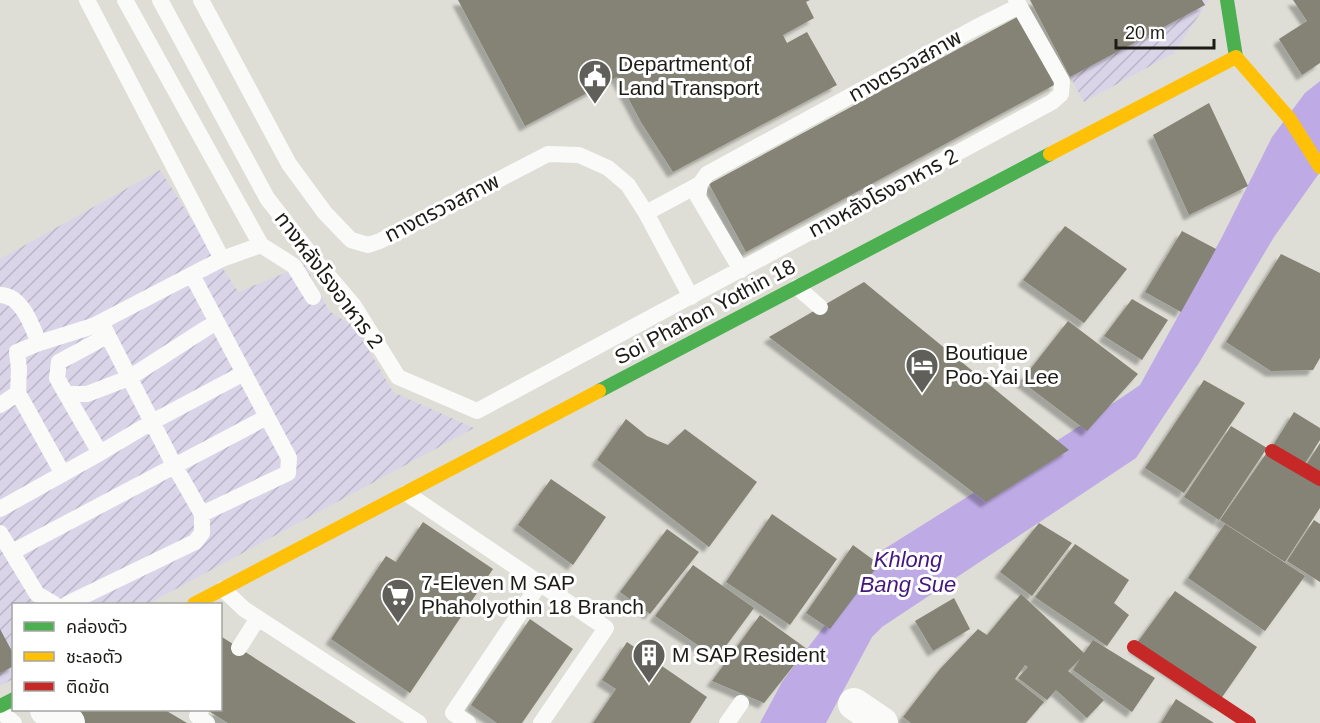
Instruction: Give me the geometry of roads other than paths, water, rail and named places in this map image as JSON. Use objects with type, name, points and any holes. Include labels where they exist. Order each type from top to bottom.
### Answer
[{"type":"street","points":[[1227,0],[1236,57],[1289,118],[1320,167]]},
{"type":"street","name":"Soi Phahon Yothin 18","points":[[196,603],[1236,57]]},
{"type":"street","points":[[1272,451],[1320,479]]},
{"type":"street","points":[[1134,647],[1249,723]]},
{"type":"street","points":[[854,704],[882,723]]},
{"type":"street","points":[[48,711],[69,723]]},
{"type":"lane","points":[[87,0],[222,259]]},
{"type":"lane","points":[[125,0],[261,245],[294,266],[313,297]]},
{"type":"lane","name":"ทางหลังโรงอาหาร 2","points":[[160,0],[267,198],[354,306],[398,377],[477,411],[1052,102],[1061,94],[1062,81],[1018,3]]},
{"type":"lane","name":"ทางตรวจสภาพ","points":[[201,0],[289,164],[325,213],[351,240],[368,245],[380,241],[548,154],[579,155],[608,168],[628,184],[691,297]]},
{"type":"lane","name":"ทางตรวจสภาพ","points":[[646,213],[700,184],[707,174],[1018,3]]},
{"type":"lane","points":[[700,184],[698,197],[741,270]]},
{"type":"lane","points":[[99,453],[57,378],[59,362],[104,329],[192,275],[222,259],[261,245]]},
{"type":"lane","points":[[192,275],[288,458],[288,473],[202,514]]},
{"type":"lane","points":[[797,287],[820,308]]},
{"type":"lane","points":[[0,295],[6,295],[23,308],[39,343]]},
{"type":"lane","points":[[66,394],[87,394],[129,378],[216,322]]},
{"type":"lane","points":[[63,474],[18,393],[17,352],[93,326],[104,329],[174,465],[202,514],[202,533],[195,542],[69,603]]},
{"type":"lane","points":[[0,509],[152,422],[244,373]]},
{"type":"lane","points":[[0,405],[18,393]]},
{"type":"lane","points":[[12,552],[267,417]]},
{"type":"lane","points":[[406,493],[606,628],[542,723]]},
{"type":"lane","points":[[0,533],[38,594],[52,603]]},
{"type":"lane","points":[[468,723],[453,713],[540,583]]},
{"type":"lane","points":[[223,589],[244,609],[419,723]]},
{"type":"lane","points":[[239,648],[262,621]]},
{"type":"lane","points":[[727,723],[741,703]]},
{"type":"lane","points":[[0,709],[14,723]]},
{"type":"lane","points":[[200,711],[197,716],[207,723]]},
{"type":"water","name":"Khlong Bang Sue","points":[[1320,81],[1320,172],[1274,237],[1199,363],[1136,458],[882,627],[872,637],[826,723],[760,723],[782,682],[881,551],[1069,433],[1140,385],[1222,237],[1272,137],[1305,93]]},
{"type":"place","name":"Department of Land Transport","points":[[595,105]]},
{"type":"place","name":"Boutique Poo-Yai Lee","points":[[922,394]]},
{"type":"place","name":"7-Eleven M SAP Phaholyothin 18 Branch","points":[[398,624]]},
{"type":"place","name":"M SAP Resident","points":[[649,684]]}]
